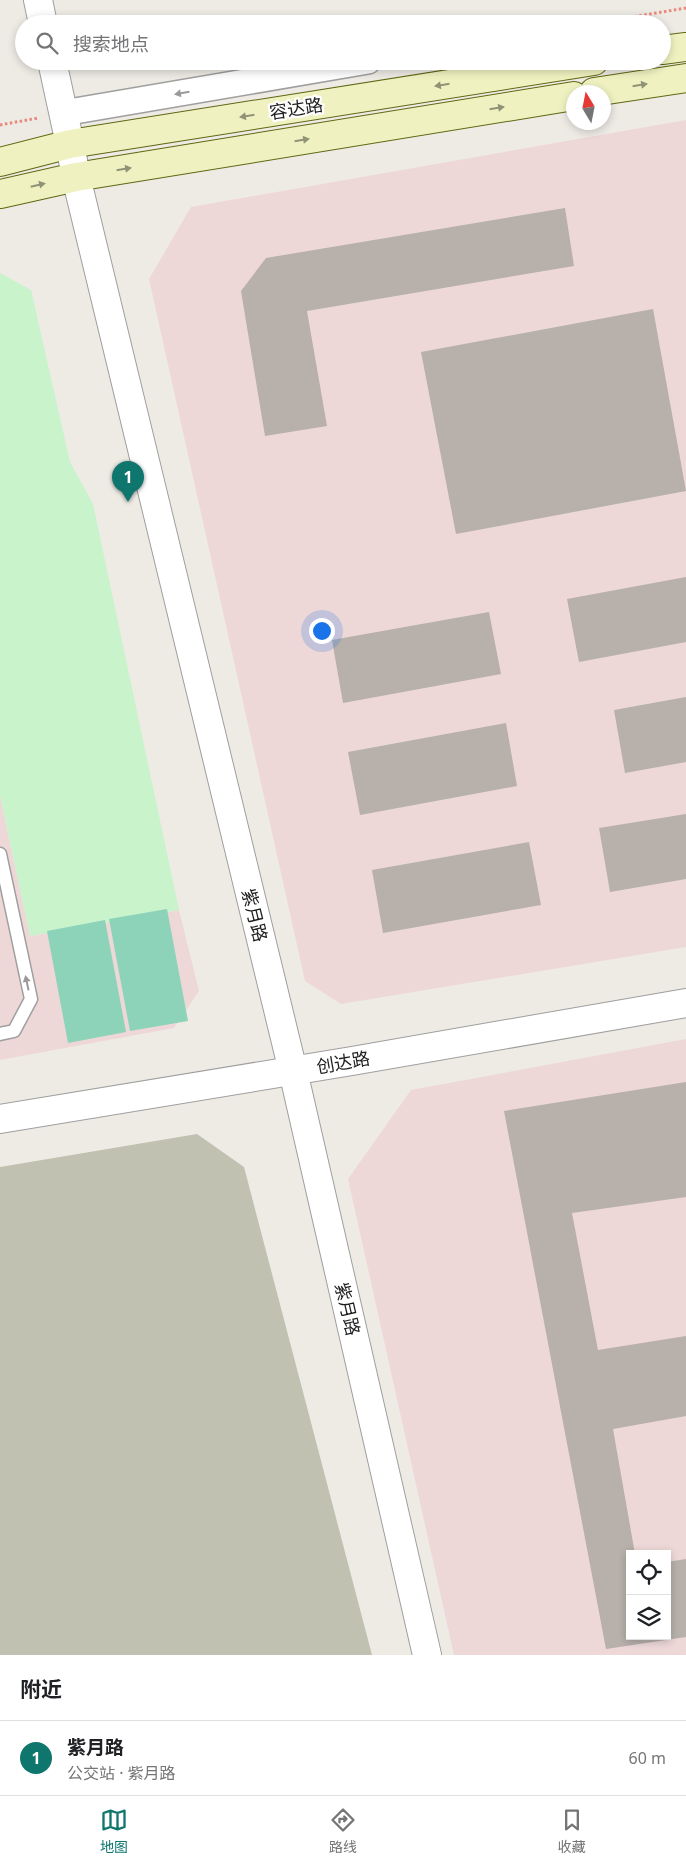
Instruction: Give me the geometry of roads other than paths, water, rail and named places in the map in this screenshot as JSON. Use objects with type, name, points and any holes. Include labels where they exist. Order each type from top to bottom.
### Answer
[{"type":"main road","points":[[671,49],[686,47]]},
{"type":"main road","points":[[477,70],[492,78]]},
{"type":"main road","name":"容达路","points":[[0,162],[70,144],[540,70]]},
{"type":"main road","points":[[611,89],[686,78]]},
{"type":"main road","name":"容达路","points":[[0,194],[76,177],[566,97]]},
{"type":"street","points":[[38,0],[41,15]]},
{"type":"street","name":"紫月路","points":[[54,70],[76,177],[293,1071],[427,1655]]},
{"type":"street","points":[[63,113],[315,70]]},
{"type":"street","name":"创达路","points":[[0,1119],[293,1071],[686,1003]]},
{"type":"lane","points":[[0,854],[31,999],[14,1031],[0,1034]]},
{"type":"place","name":"紫月路","points":[[128,502]]}]
